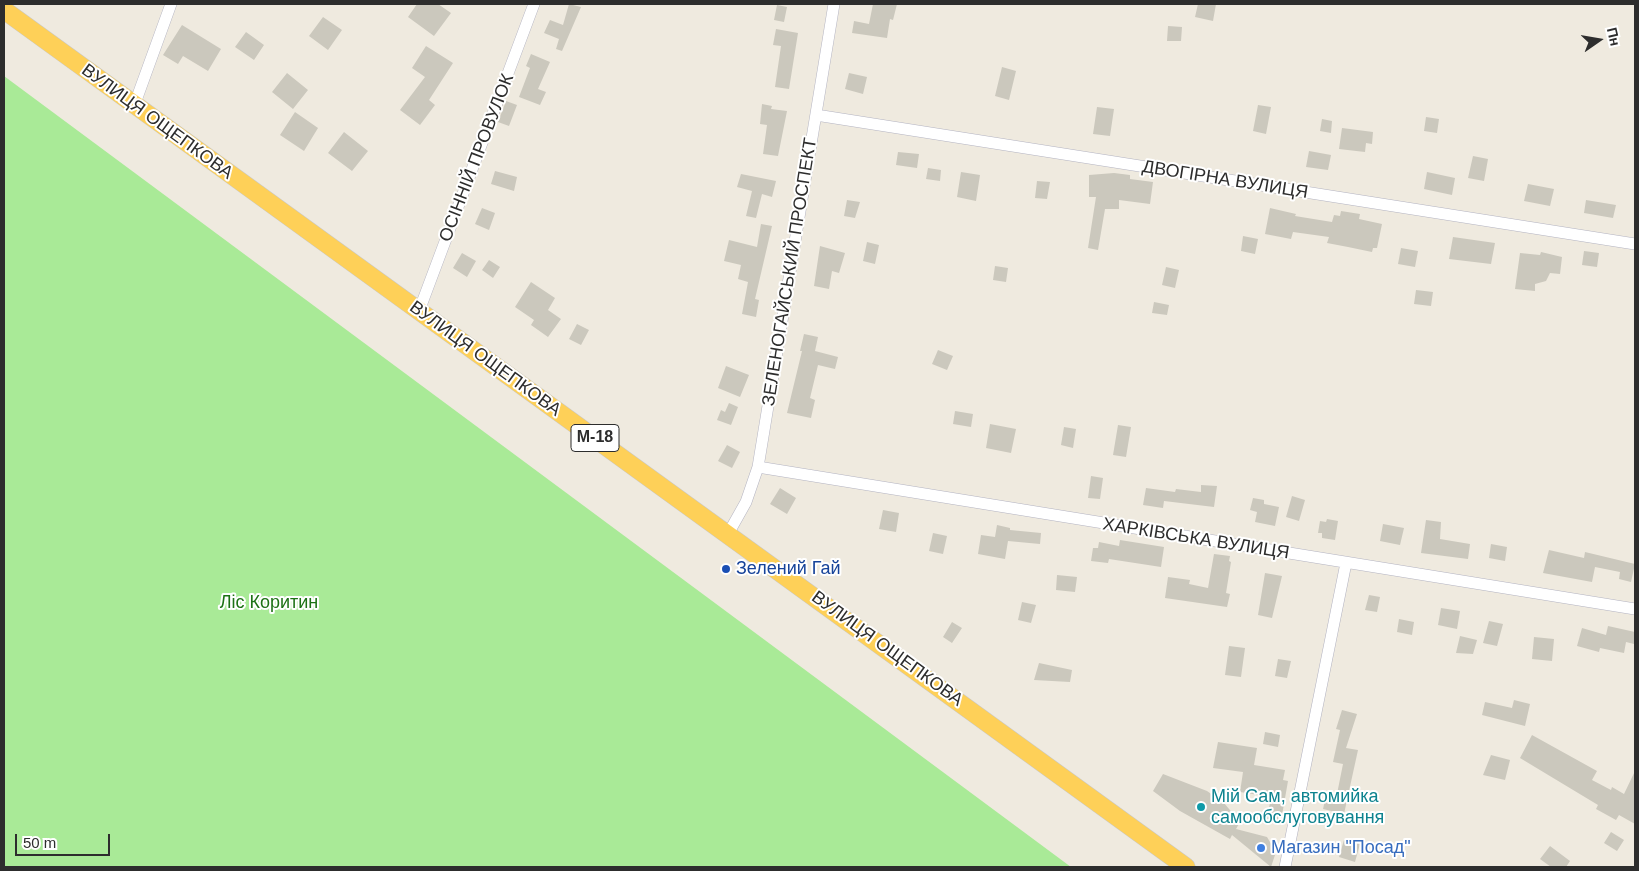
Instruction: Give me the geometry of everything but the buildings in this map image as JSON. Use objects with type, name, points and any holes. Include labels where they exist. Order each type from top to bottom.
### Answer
[{"type":"highway","name":"ВУЛИЦЯ ОЩЕПКОВА","points":[[4,10],[1186,867]]},
{"type":"street","points":[[134,106],[171,4]]},
{"type":"street","name":"ОСІННІЙ ПРОВУЛОК","points":[[419,311],[534,4]]},
{"type":"street","name":"ЗЕЛЕНОГАЙСЬКИЙ ПРОСПЕКТ","points":[[728,534],[746,502],[758,467],[834,4]]},
{"type":"street","name":"ДВОГІРНА ВУЛИЦЯ","points":[[816,115],[1635,244]]},
{"type":"street","name":"ХАРКІВСЬКА ВУЛИЦЯ","points":[[758,467],[1635,608]]},
{"type":"street","points":[[1285,867],[1346,563]]},
{"type":"green space","name":"Ліс Коритин","points":[[4,76],[1071,867],[4,867]]},
{"type":"place","name":"Зелений Гай","points":[[726,569]]},
{"type":"place","name":"Мій Сам, автомийка самообслуговування","points":[[1201,807]]},
{"type":"place","name":"Магазин \"Посад\"","points":[[1261,848]]}]
